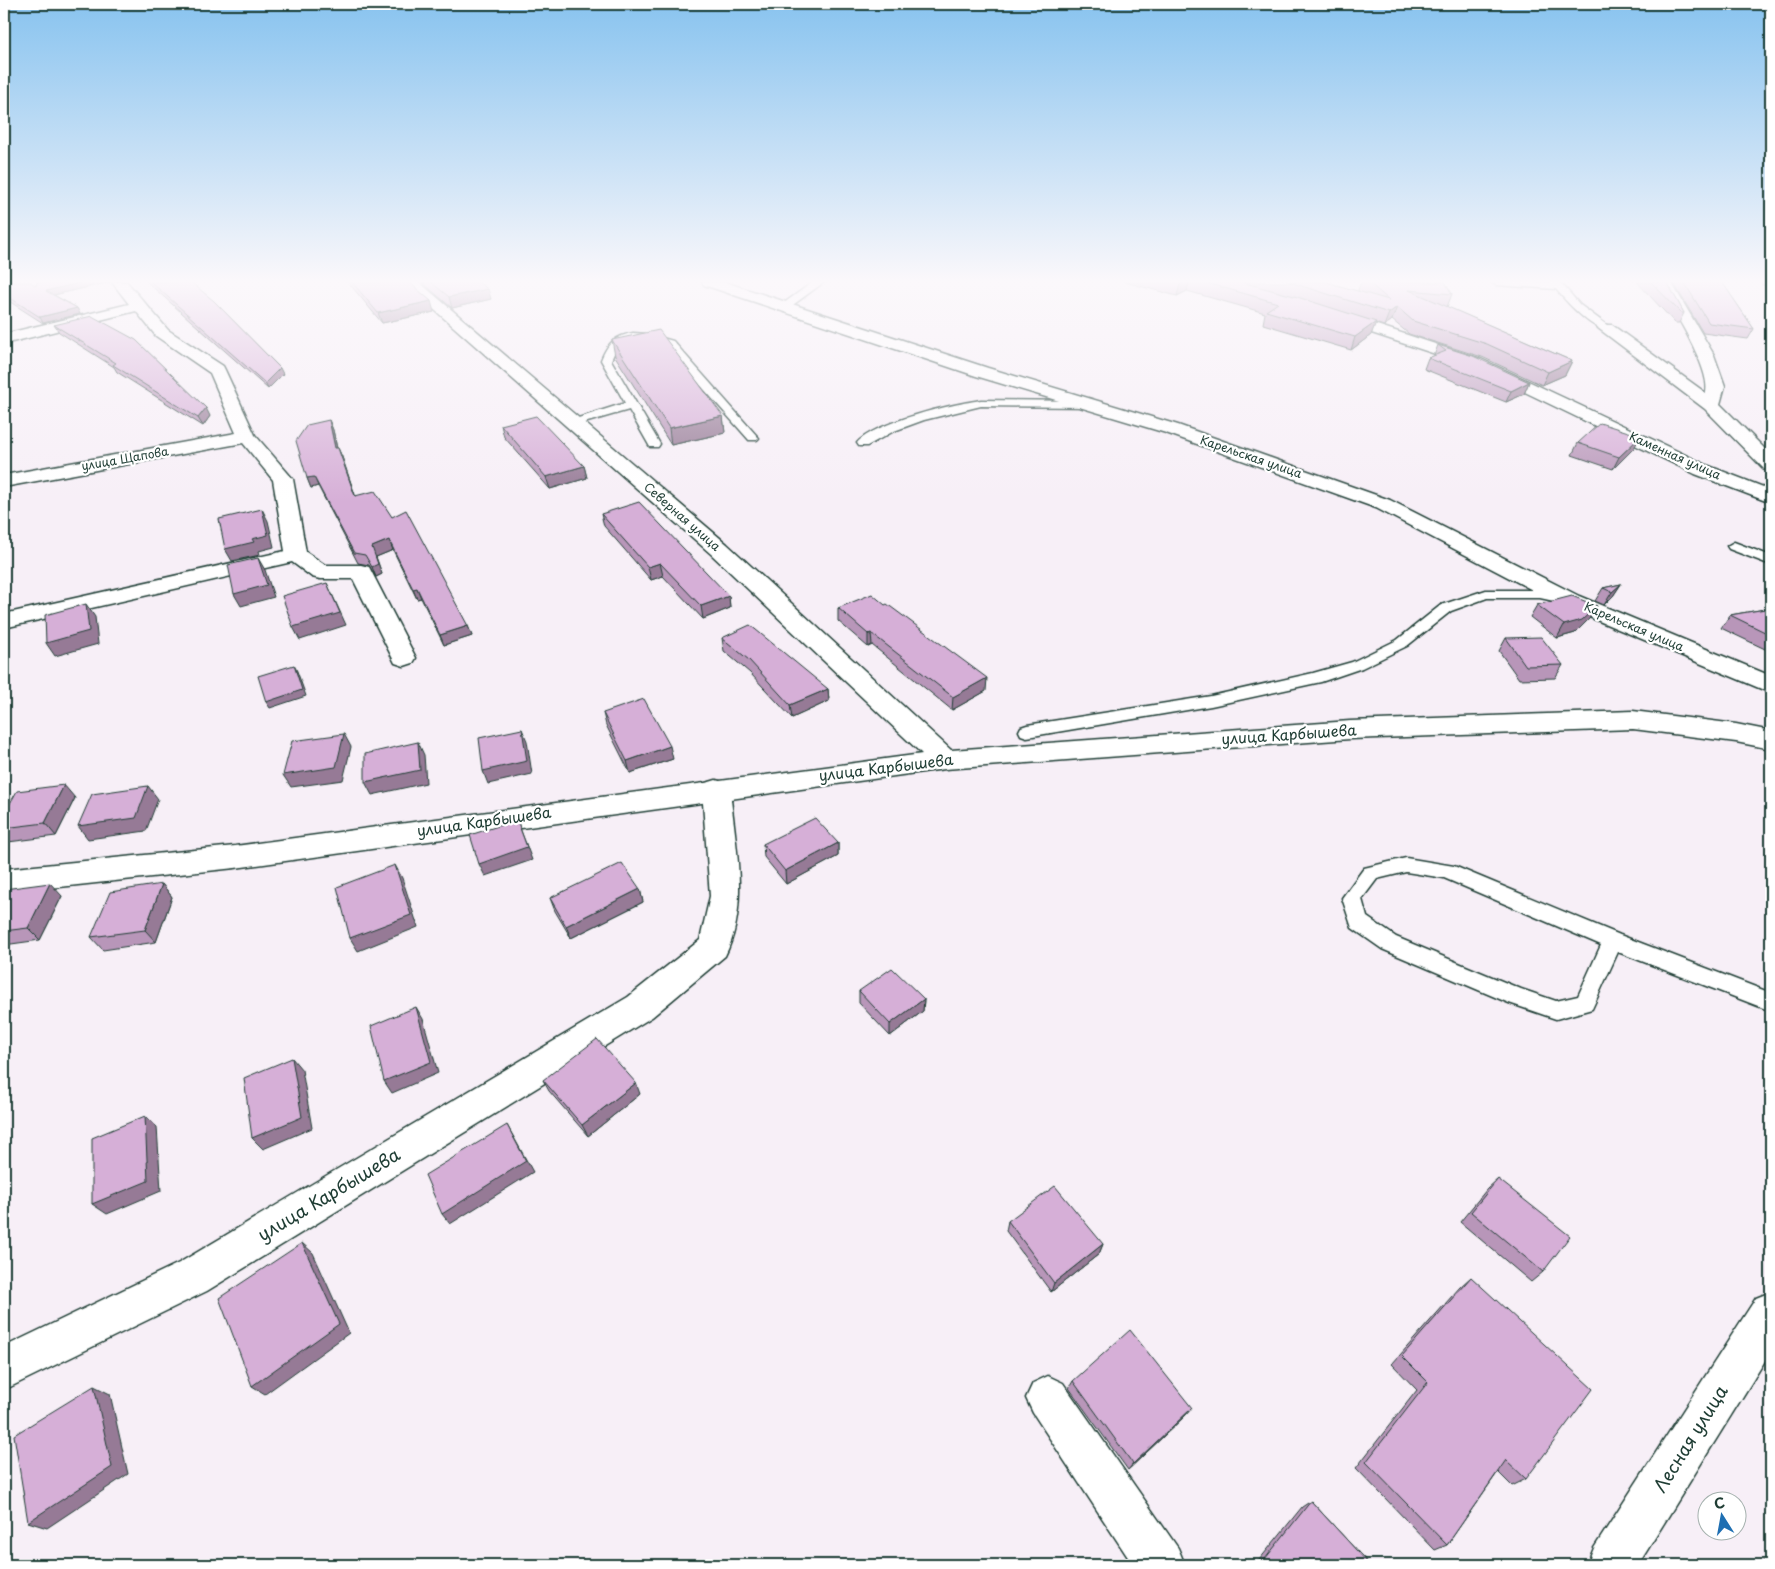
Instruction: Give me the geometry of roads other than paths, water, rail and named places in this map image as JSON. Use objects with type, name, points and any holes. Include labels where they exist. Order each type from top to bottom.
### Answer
[{"type":"street","points":[[195,355],[217,370],[246,437],[283,479],[296,555],[320,572],[361,572],[404,658]]},
{"type":"street","name":"Северная улица","points":[[495,355],[719,549],[945,760]]},
{"type":"street","name":"Карельская улица","points":[[933,355],[1172,429],[1383,504],[1571,601],[1771,685]]},
{"type":"street","name":"Каменная улица","points":[[1454,355],[1475,362],[1702,470],[1771,497]]},
{"type":"street","points":[[1643,355],[1711,405],[1771,465]]},
{"type":"street","points":[[1706,355],[1716,386],[1711,405]]},
{"type":"street","name":"улица Щапова","points":[[4,481],[246,437]]},
{"type":"street","points":[[4,621],[296,555]]},
{"type":"street","name":"улица Карбышева","points":[[4,881],[235,857],[945,760],[1350,730],[1633,720],[1736,733],[1771,740]]},
{"type":"street","name":"улица Карбышева","points":[[4,1368],[193,1277],[640,1007],[714,946],[725,896],[716,790]]},
{"type":"street","name":"Лесная улица","points":[[1612,1565],[1771,1313]]},
{"type":"street","points":[[1048,1398],[1161,1565]]},
{"type":"lane","points":[[608,355],[606,360],[654,444]]},
{"type":"lane","points":[[680,355],[753,438]]},
{"type":"lane","points":[[863,443],[879,433],[965,405],[981,403],[1088,404]]},
{"type":"lane","points":[[573,423],[632,404]]},
{"type":"lane","points":[[1734,546],[1771,561]]},
{"type":"lane","points":[[1027,731],[1202,703],[1315,678],[1357,665],[1402,643],[1446,608],[1486,594],[1540,594],[1571,601]]},
{"type":"lane","points":[[1613,941],[1585,1003],[1556,1010],[1516,997],[1389,943],[1359,922],[1352,898],[1371,874],[1406,865],[1447,871],[1613,941],[1771,1002]]}]
